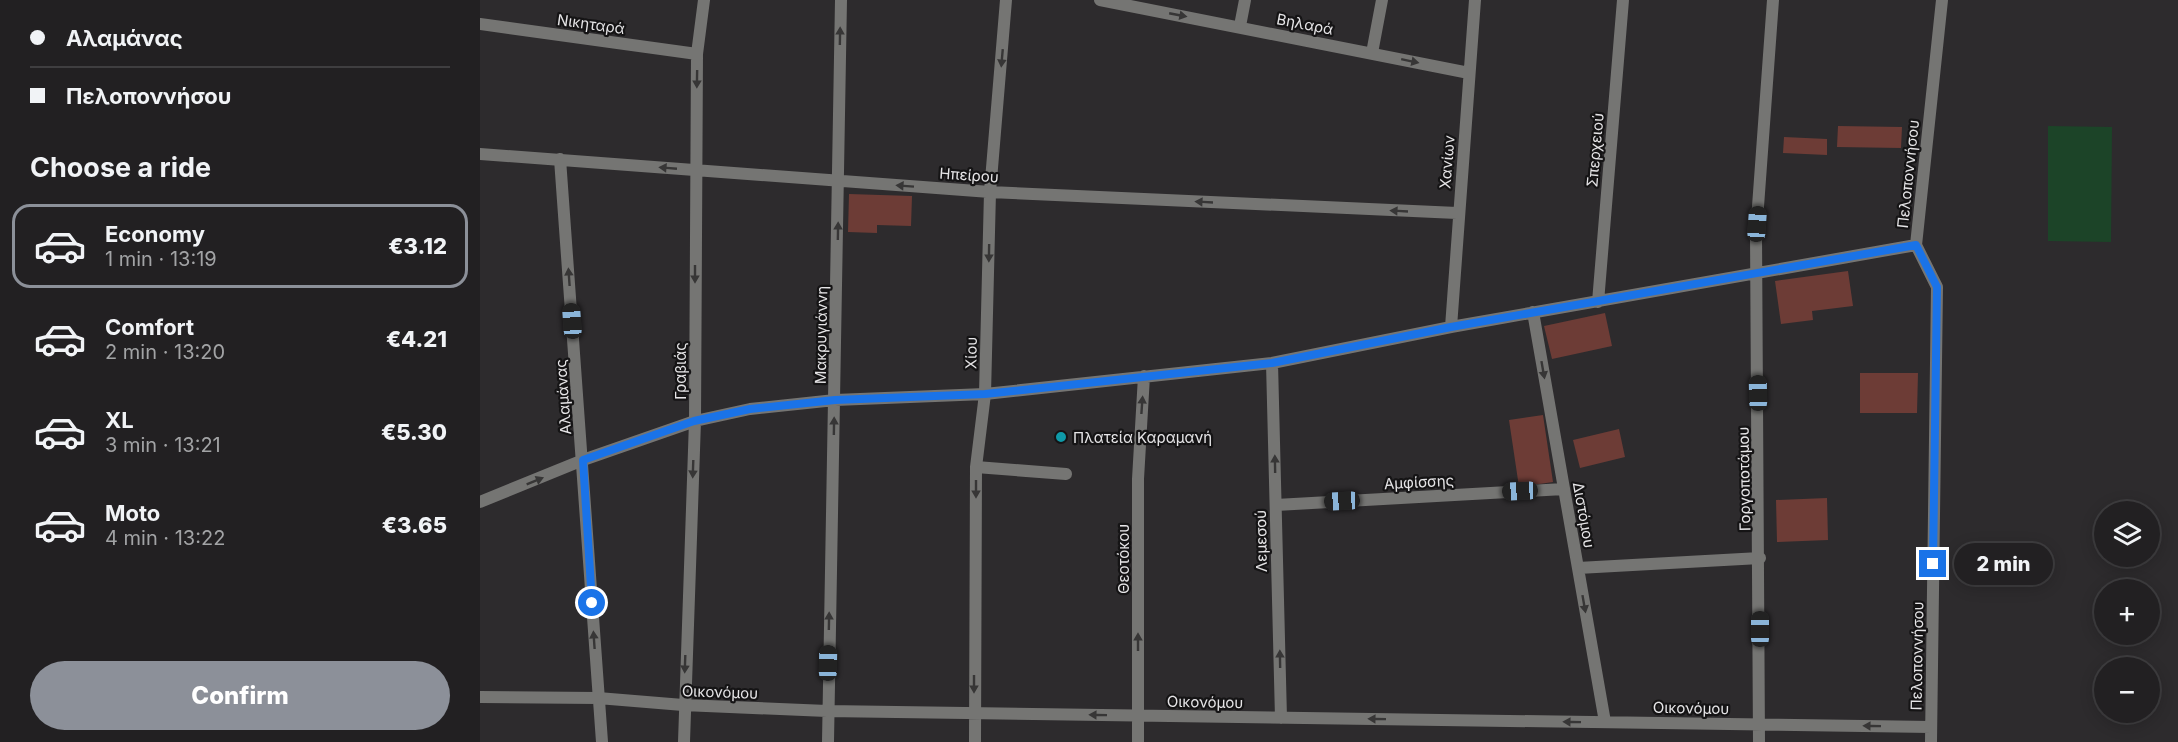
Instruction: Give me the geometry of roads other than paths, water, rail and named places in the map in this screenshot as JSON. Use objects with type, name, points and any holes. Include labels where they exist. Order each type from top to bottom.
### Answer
[{"type":"street","name":"Γραβιάς","points":[[684,742],[683,705],[694,421],[697,54],[704,0]]},
{"type":"street","name":"Μακρυγιάννη","points":[[828,742],[841,0]]},
{"type":"street","name":"Χίου","points":[[975,742],[976,467],[985,394],[990,192],[1006,0]]},
{"type":"street","name":"Βηλαρά","points":[[1105,0],[1469,73]]},
{"type":"street","points":[[1240,26],[1245,0]]},
{"type":"street","points":[[1372,53],[1382,0]]},
{"type":"street","name":"Χανίων","points":[[1451,327],[1457,213],[1475,0]]},
{"type":"street","name":"Σπερχειού","points":[[1598,302],[1623,0]]},
{"type":"street","name":"Γοργοποτάμου","points":[[1759,742],[1760,558],[1756,275],[1757,224],[1773,0]]},
{"type":"street","name":"Πελοποννήσου","points":[[1931,742],[1937,287],[1916,245],[1942,0]]},
{"type":"street","name":"Νικηταρά","points":[[480,24],[697,54]]},
{"type":"street","name":"Ηπείρου","points":[[480,154],[990,192],[1457,213]]},
{"type":"street","name":"Αλαμάνας","points":[[560,159],[602,742]]},
{"type":"street","points":[[480,502],[583,460],[694,421],[750,409],[835,400],[985,394],[1272,363],[1451,327],[1916,245]]},
{"type":"street","name":"Διστόμου","points":[[1533,312],[1605,722]]},
{"type":"street","name":"Λεμεσού","points":[[1272,363],[1281,718]]},
{"type":"street","name":"Θεοτόκου","points":[[1138,742],[1138,479],[1144,376]]},
{"type":"street","points":[[976,467],[1066,474]]},
{"type":"street","name":"Αμφίσσης","points":[[1276,505],[1564,489]]},
{"type":"street","points":[[1578,568],[1760,558]]},
{"type":"street","name":"Οικονόμου","points":[[480,697],[598,698],[683,705],[827,711],[1931,727]]},
{"type":"place","name":"Πλατεία Καραμανή","points":[[1061,437]]}]
